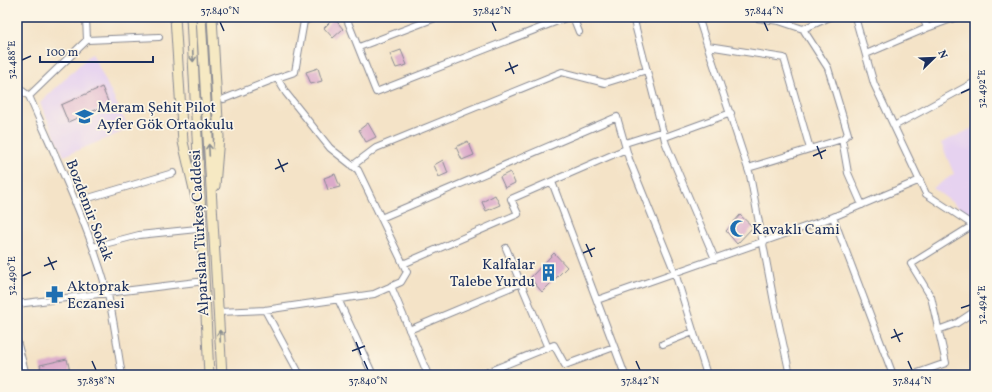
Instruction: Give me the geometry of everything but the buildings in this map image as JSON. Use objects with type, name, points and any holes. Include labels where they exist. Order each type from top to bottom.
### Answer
[{"type":"main road","points":[[175,17],[183,142],[194,186],[199,245],[205,264]]},
{"type":"main road","name":"Alparslan Türkeş Caddesi","points":[[191,17],[205,264],[209,375]]},
{"type":"main road","name":"Alparslan Türkeş Caddesi","points":[[201,17],[222,375]]},
{"type":"main road","points":[[212,17],[219,137],[216,182],[218,242],[215,263]]},
{"type":"street","points":[[86,17],[87,40]]},
{"type":"street","points":[[224,99],[295,72],[304,21],[314,17]]},
{"type":"street","points":[[346,17],[376,92],[568,17]]},
{"type":"street","points":[[359,47],[438,17]]},
{"type":"street","points":[[573,17],[579,32]]},
{"type":"street","points":[[649,17],[633,19],[664,134],[715,259]]},
{"type":"street","points":[[698,17],[748,168],[790,375]]},
{"type":"street","points":[[748,168],[842,139],[848,134],[828,68],[803,29],[779,21],[750,17]]},
{"type":"street","points":[[803,29],[830,17]]},
{"type":"street","points":[[855,17],[874,84],[926,194],[974,225],[911,264],[931,297],[946,363],[912,375]]},
{"type":"street","points":[[924,17],[927,28]]},
{"type":"street","points":[[866,54],[957,17]]},
{"type":"street","points":[[17,88],[29,96],[87,40],[158,37]]},
{"type":"street","points":[[708,46],[784,58],[810,149]]},
{"type":"street","points":[[352,166],[376,148],[562,72],[605,83],[647,70]]},
{"type":"street","points":[[218,312],[265,310],[374,294],[401,282],[407,272],[358,170],[330,148],[286,93],[277,78]]},
{"type":"street","points":[[894,126],[975,82]]},
{"type":"street","name":"Bozdemir Sokak","points":[[29,96],[93,247],[107,292],[122,375]]},
{"type":"street","points":[[403,264],[518,214],[511,199],[552,182],[626,146],[731,113]]},
{"type":"street","points":[[381,218],[617,117],[626,146],[675,273],[707,375]]},
{"type":"street","points":[[842,139],[848,173],[862,205]]},
{"type":"street","points":[[75,202],[173,173]]},
{"type":"street","points":[[597,300],[833,218],[920,180]]},
{"type":"street","points":[[552,182],[625,375]]},
{"type":"street","points":[[833,218],[893,375]]},
{"type":"street","points":[[93,247],[139,235],[197,229]]},
{"type":"street","points":[[506,248],[548,348]]},
{"type":"street","points":[[17,304],[205,281]]},
{"type":"street","points":[[409,330],[521,283]]},
{"type":"street","points":[[391,286],[428,375]]},
{"type":"street","points":[[338,299],[373,375]]},
{"type":"street","points":[[265,310],[300,375]]},
{"type":"street","points":[[938,330],[958,323],[975,311]]},
{"type":"street","points":[[663,344],[693,332]]},
{"type":"street","points":[[17,341],[26,375]]},
{"type":"street","points":[[480,375],[554,345],[565,365],[614,347]]},
{"type":"shaded area","name":"Meram Şehit Pilot Ayfer Gök Ortaokulu","points":[[92,53],[129,129],[64,156],[40,103]]},
{"type":"shaded area","points":[[975,127],[975,218],[973,218],[933,188],[954,174],[941,143]]},
{"type":"place","name":"Meram Şehit Pilot Ayfer Gök Ortaokulu","points":[[84,116]]},
{"type":"place","name":"Kavaklı Cami","points":[[739,229]]},
{"type":"place","name":"Kalfalar Talebe Yurdu","points":[[548,273]]},
{"type":"place","name":"Aktoprak Eczanesi","points":[[54,295]]}]
